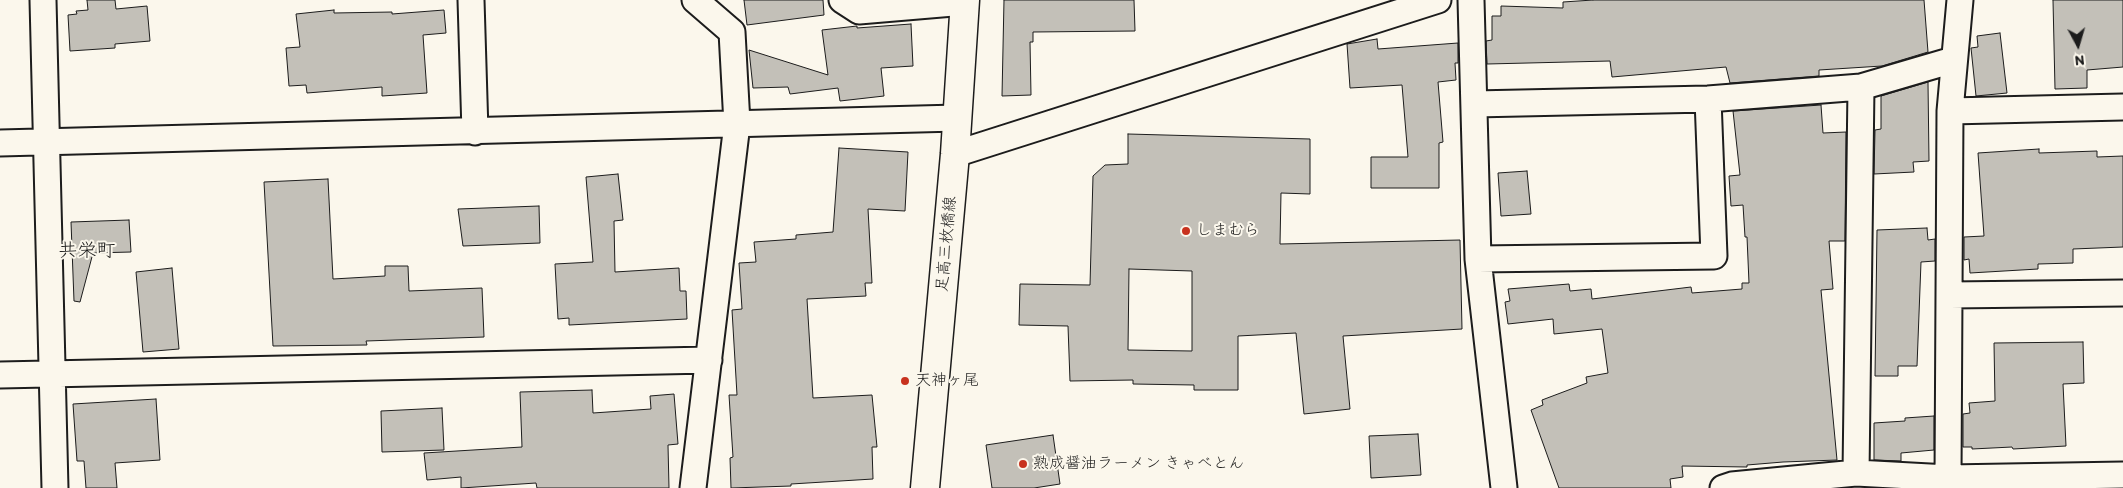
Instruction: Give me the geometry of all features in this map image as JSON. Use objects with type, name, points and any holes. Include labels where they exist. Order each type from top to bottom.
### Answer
[{"type":"main road","name":"足高三枚橋線","points":[[925,488],[955,154],[965,1]]},
{"type":"street","points":[[43,0],[54,488]]},
{"type":"street","points":[[471,0],[475,132]]},
{"type":"street","points":[[693,488],[737,124],[732,32],[695,0]]},
{"type":"street","points":[[842,0],[859,11],[965,1]]},
{"type":"street","points":[[955,154],[1438,0]]},
{"type":"street","points":[[1471,0],[1478,259],[1504,488]]},
{"type":"street","points":[[1948,478],[1950,111],[1953,60],[1960,0]]},
{"type":"street","points":[[1474,104],[1708,99],[1860,87],[1953,60]]},
{"type":"street","points":[[1856,473],[1860,87]]},
{"type":"street","points":[[1478,259],[1714,256],[1708,99]]},
{"type":"street","points":[[1950,111],[2123,107]]},
{"type":"street","points":[[0,143],[957,118]]},
{"type":"street","points":[[1950,295],[2123,294]]},
{"type":"street","points":[[0,375],[708,360]]},
{"type":"street","points":[[1730,487],[1856,473],[1948,478],[2123,475]]},
{"type":"building","points":[[87,0],[115,0],[116,9],[147,6],[150,41],[115,44],[115,48],[70,51],[68,15],[77,14],[76,11],[88,10]]},
{"type":"building","points":[[744,0],[823,0],[824,15],[747,25]]},
{"type":"building","points":[[1004,0],[1134,0],[1135,31],[1033,32],[1033,42],[1030,42],[1031,95],[1002,96]]},
{"type":"building","points":[[1593,0],[1924,0],[1928,52],[1882,66],[1819,70],[1819,76],[1730,83],[1726,67],[1612,77],[1610,61],[1487,64],[1486,41],[1492,40],[1492,16],[1501,16],[1501,6],[1563,8],[1563,2]]},
{"type":"building","points":[[2053,0],[2123,0],[2123,67],[2087,70],[2087,88],[2055,89]]},
{"type":"building","points":[[334,10],[334,13],[392,12],[392,14],[444,10],[446,33],[423,35],[427,93],[382,96],[382,87],[307,93],[306,85],[289,86],[286,48],[300,47],[296,14]]},
{"type":"building","points":[[911,24],[913,66],[881,68],[884,96],[840,101],[838,88],[790,94],[788,87],[753,88],[749,50],[828,75],[822,30],[857,26],[857,28]]},
{"type":"building","points":[[2000,33],[2007,93],[1976,96],[1971,48],[1978,47],[1977,36]]},
{"type":"building","points":[[1377,39],[1378,49],[1458,43],[1458,63],[1455,63],[1456,80],[1438,82],[1443,142],[1439,143],[1439,188],[1371,188],[1371,157],[1408,157],[1402,85],[1350,88],[1347,44]]},
{"type":"building","points":[[1928,82],[1929,161],[1913,162],[1914,172],[1874,174],[1875,130],[1881,129],[1881,96]]},
{"type":"building","points":[[1821,105],[1823,133],[1846,132],[1845,241],[1829,241],[1833,289],[1821,290],[1837,460],[1783,462],[1747,465],[1747,467],[1682,466],[1683,477],[1670,479],[1671,488],[1559,488],[1531,410],[1543,405],[1542,400],[1587,383],[1586,377],[1608,373],[1602,329],[1554,334],[1553,319],[1508,324],[1505,302],[1510,301],[1508,289],[1569,284],[1570,291],[1591,289],[1592,299],[1691,287],[1692,293],[1742,289],[1742,283],[1749,283],[1747,237],[1745,237],[1743,205],[1731,206],[1729,176],[1740,175],[1733,111]]},
{"type":"building","points":[[1128,134],[1310,139],[1310,194],[1281,193],[1280,244],[1460,240],[1462,329],[1343,336],[1350,409],[1304,414],[1296,333],[1238,336],[1238,390],[1194,390],[1194,385],[1133,384],[1133,380],[1070,381],[1068,326],[1019,325],[1020,284],[1090,285],[1093,176],[1105,165],[1128,164]],"holes":[[[1129,269],[1192,271],[1192,351],[1128,350]]]},
{"type":"building","points":[[839,148],[908,152],[905,211],[868,209],[872,283],[865,283],[866,296],[807,299],[813,398],[872,395],[877,447],[872,447],[873,479],[791,484],[791,486],[731,488],[730,458],[733,457],[729,395],[737,395],[732,310],[742,309],[739,263],[756,262],[754,242],[796,239],[796,235],[833,232]]},
{"type":"building","points":[[2039,149],[2039,153],[2097,151],[2097,157],[2123,156],[2123,247],[2073,249],[2073,263],[2038,264],[2038,269],[1970,273],[1969,259],[1964,260],[1964,237],[1984,236],[1978,153]]},
{"type":"building","points":[[1527,171],[1531,214],[1501,216],[1498,173]]},
{"type":"building","points":[[618,174],[623,220],[614,221],[615,272],[679,268],[680,291],[686,291],[687,319],[569,325],[569,318],[558,319],[555,264],[593,262],[586,177]]},
{"type":"building","points":[[328,179],[333,279],[385,276],[385,266],[408,266],[409,291],[482,288],[484,337],[366,341],[367,345],[273,346],[264,182]]},
{"type":"building","points":[[539,206],[540,243],[463,246],[458,209]]},
{"type":"building","points":[[129,220],[131,252],[93,253],[80,302],[74,301],[71,222]]},
{"type":"building","points":[[1927,228],[1928,240],[1935,239],[1935,261],[1921,262],[1917,366],[1898,366],[1898,376],[1875,376],[1877,230]]},
{"type":"building","points":[[172,268],[179,349],[143,352],[136,272]]},
{"type":"building","points":[[2083,342],[2084,383],[2063,384],[2066,446],[2013,449],[2012,447],[1972,449],[1972,447],[1963,447],[1963,414],[1970,413],[1969,403],[1995,401],[1994,343]]},
{"type":"building","points":[[592,390],[593,413],[651,409],[650,396],[674,394],[678,444],[668,445],[669,488],[537,488],[536,483],[461,488],[461,477],[427,480],[424,453],[522,447],[520,392]]},
{"type":"building","points":[[156,399],[160,460],[115,463],[117,488],[86,488],[84,461],[77,461],[73,404]]},
{"type":"building","points":[[442,408],[444,450],[382,452],[381,411]]},
{"type":"building","points":[[1934,416],[1934,450],[1901,453],[1901,461],[1874,460],[1874,423],[1905,421],[1905,418]]},
{"type":"building","points":[[1418,434],[1421,475],[1371,478],[1369,436]]},
{"type":"building","name":"熟成醤油ラーメン きゃべとん","points":[[1053,435],[1060,484],[1034,488],[992,488],[986,445]]},
{"type":"place","name":"しまむら","points":[[1186,231]]},
{"type":"place","name":"天神ヶ尾","points":[[905,381]]},
{"type":"place","name":"熟成醤油ラーメン きゃべとん","points":[[1023,464]]},
{"type":"district","name":"共栄町","points":[[87,251]]}]
